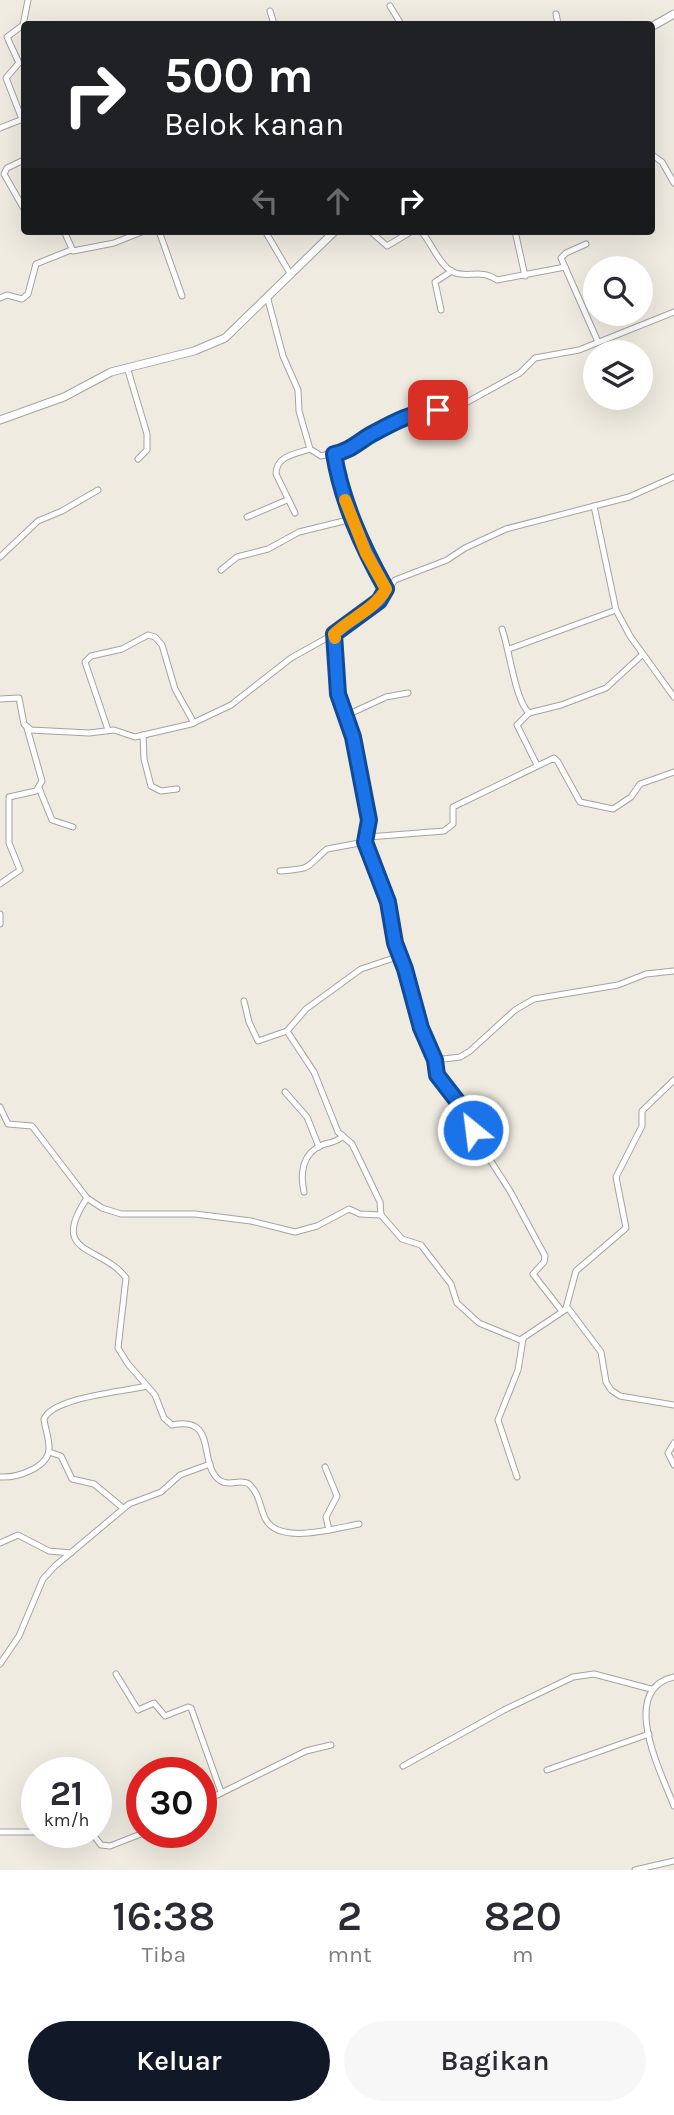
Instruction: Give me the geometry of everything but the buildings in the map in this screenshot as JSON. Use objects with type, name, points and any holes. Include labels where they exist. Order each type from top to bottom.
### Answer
[{"type":"street","points":[[25,21],[27,3]]},
{"type":"street","points":[[390,6],[399,21]]},
{"type":"street","points":[[270,11],[273,21]]},
{"type":"street","points":[[556,14],[557,21]]},
{"type":"street","points":[[655,25],[674,15]]},
{"type":"street","points":[[21,24],[4,36],[19,63],[3,79],[21,115]]},
{"type":"street","points":[[0,128],[21,120]]},
{"type":"street","points":[[655,157],[662,162],[674,183]]},
{"type":"street","points":[[21,161],[7,168],[4,174],[21,204]]},
{"type":"street","points":[[65,235],[71,250]]},
{"type":"street","points":[[0,298],[7,295],[22,299],[28,295],[36,264],[71,250],[114,243],[134,235]]},
{"type":"street","points":[[159,235],[182,296]]},
{"type":"street","points":[[267,235],[290,275]]},
{"type":"street","points":[[0,420],[64,397],[101,376],[211,345],[239,327],[267,296],[331,235]]},
{"type":"street","points":[[373,235],[383,246],[404,235]]},
{"type":"street","points":[[424,235],[452,271]]},
{"type":"street","points":[[516,235],[525,276]]},
{"type":"street","points":[[586,244],[563,255],[565,267],[597,340]]},
{"type":"street","points":[[441,310],[435,282],[452,271],[487,272],[497,280],[565,267]]},
{"type":"street","points":[[267,296],[282,356],[298,390],[299,411],[310,449],[321,456],[354,448],[373,433],[413,412],[462,405],[520,373],[535,358],[583,347]]},
{"type":"street","points":[[603,340],[674,312]]},
{"type":"street","points":[[127,368],[147,434],[147,450],[138,459]]},
{"type":"street","points":[[296,513],[276,474],[278,462],[310,449]]},
{"type":"street","points":[[334,454],[339,486],[386,589]]},
{"type":"street","points":[[26,727],[89,733],[108,730],[135,737],[194,723],[231,705],[291,658],[334,634],[379,601],[386,589],[402,577],[447,560],[465,548],[506,529],[629,497],[674,477]]},
{"type":"street","points":[[0,557],[29,527],[98,490]]},
{"type":"street","points":[[247,517],[287,500]]},
{"type":"street","points":[[594,506],[616,611],[642,655],[674,697]]},
{"type":"street","points":[[221,570],[237,557],[268,549],[299,532],[352,519]]},
{"type":"street","points":[[509,649],[616,611]]},
{"type":"street","points":[[502,629],[517,680],[517,696],[529,713]]},
{"type":"street","points":[[108,730],[85,662],[90,656],[122,649],[151,634],[162,645],[175,689],[194,723]]},
{"type":"street","points":[[334,634],[338,694],[363,783],[369,820],[366,839],[388,902],[400,956],[421,1028],[435,1060],[437,1075],[468,1115],[478,1141],[510,1191],[545,1256],[546,1260],[533,1274],[601,1352],[606,1382],[611,1390],[620,1396],[674,1405]]},
{"type":"street","points":[[537,765],[517,725],[529,713],[561,705],[606,688],[642,655]]},
{"type":"street","points":[[666,686],[674,680]]},
{"type":"street","points":[[345,716],[386,697],[408,693]]},
{"type":"street","points":[[0,699],[19,698],[42,780],[39,788],[51,820],[73,827]]},
{"type":"street","points":[[143,735],[144,759],[151,786],[161,791],[177,789]]},
{"type":"street","points":[[280,872],[305,869],[318,862],[327,849],[366,839],[444,831],[453,824],[453,807],[537,765],[557,760],[580,802],[613,809],[631,797],[640,785],[674,772]]},
{"type":"street","points":[[0,884],[20,870],[9,843],[8,801],[13,794],[39,788]]},
{"type":"street","points":[[0,914],[0,924]]},
{"type":"street","points":[[244,1001],[249,1022],[258,1041],[287,1031],[306,1009],[361,969],[400,956]]},
{"type":"street","points":[[435,1060],[460,1057],[470,1051],[515,1010],[534,999],[618,985],[642,975],[674,971]]},
{"type":"street","points":[[287,1031],[314,1072],[343,1136],[351,1141],[377,1196],[380,1215],[402,1240],[421,1245],[451,1284],[457,1303],[483,1327],[516,1340],[523,1339],[564,1309],[576,1271],[626,1228],[617,1172],[642,1126],[642,1111],[674,1080]]},
{"type":"street","points":[[285,1092],[307,1117],[319,1147]]},
{"type":"street","points":[[0,1107],[8,1124],[32,1126],[87,1198],[102,1208],[121,1214],[195,1214],[251,1221],[287,1232],[317,1226],[349,1209],[360,1214],[380,1215]]},
{"type":"street","points":[[304,1192],[300,1171],[319,1147],[343,1136]]},
{"type":"street","points":[[87,1198],[74,1222],[73,1235],[82,1248],[126,1278],[118,1348],[155,1395],[168,1423],[172,1425],[185,1422],[197,1428],[205,1441],[210,1464],[220,1481],[249,1483],[259,1496],[266,1520],[278,1530],[304,1534],[359,1524]]},
{"type":"street","points":[[517,1477],[498,1420],[518,1370],[523,1339]]},
{"type":"street","points":[[49,1452],[44,1419],[47,1412],[70,1399],[112,1395],[147,1386]]},
{"type":"street","points":[[674,1443],[668,1453],[674,1465]]},
{"type":"street","points":[[0,1477],[22,1476],[49,1452]]},
{"type":"street","points":[[49,1452],[61,1456],[72,1479],[94,1484],[123,1508]]},
{"type":"street","points":[[0,1664],[19,1636],[43,1579],[123,1508],[161,1492],[180,1475],[210,1464]]},
{"type":"street","points":[[325,1467],[337,1496],[326,1517],[328,1530]]},
{"type":"street","points":[[0,1543],[18,1535],[49,1551],[71,1553]]},
{"type":"street","points":[[116,1674],[138,1710],[155,1703],[165,1717],[188,1707],[195,1713],[221,1793]]},
{"type":"street","points":[[402,1766],[492,1716],[573,1677],[594,1674],[651,1689]]},
{"type":"street","points":[[674,1677],[663,1679],[651,1689],[646,1699],[649,1734],[674,1807]]},
{"type":"street","points":[[547,1770],[649,1734]]},
{"type":"street","points":[[217,1795],[306,1751],[331,1745]]},
{"type":"street","points":[[0,1832],[21,1832]]},
{"type":"street","points":[[635,1870],[674,1861]]},
{"type":"slow traffic","points":[[335,638],[334,634],[345,624],[379,601],[386,589],[366,553],[345,500]]},
{"type":"route","points":[[438,410],[408,414],[386,429],[373,433],[354,448],[334,454],[339,486],[366,553],[386,589],[379,601],[334,634],[338,651],[338,694],[353,737],[369,820],[370,828],[365,842],[388,902],[395,943],[421,1028],[435,1060],[437,1075],[473,1122],[473,1130]]}]
